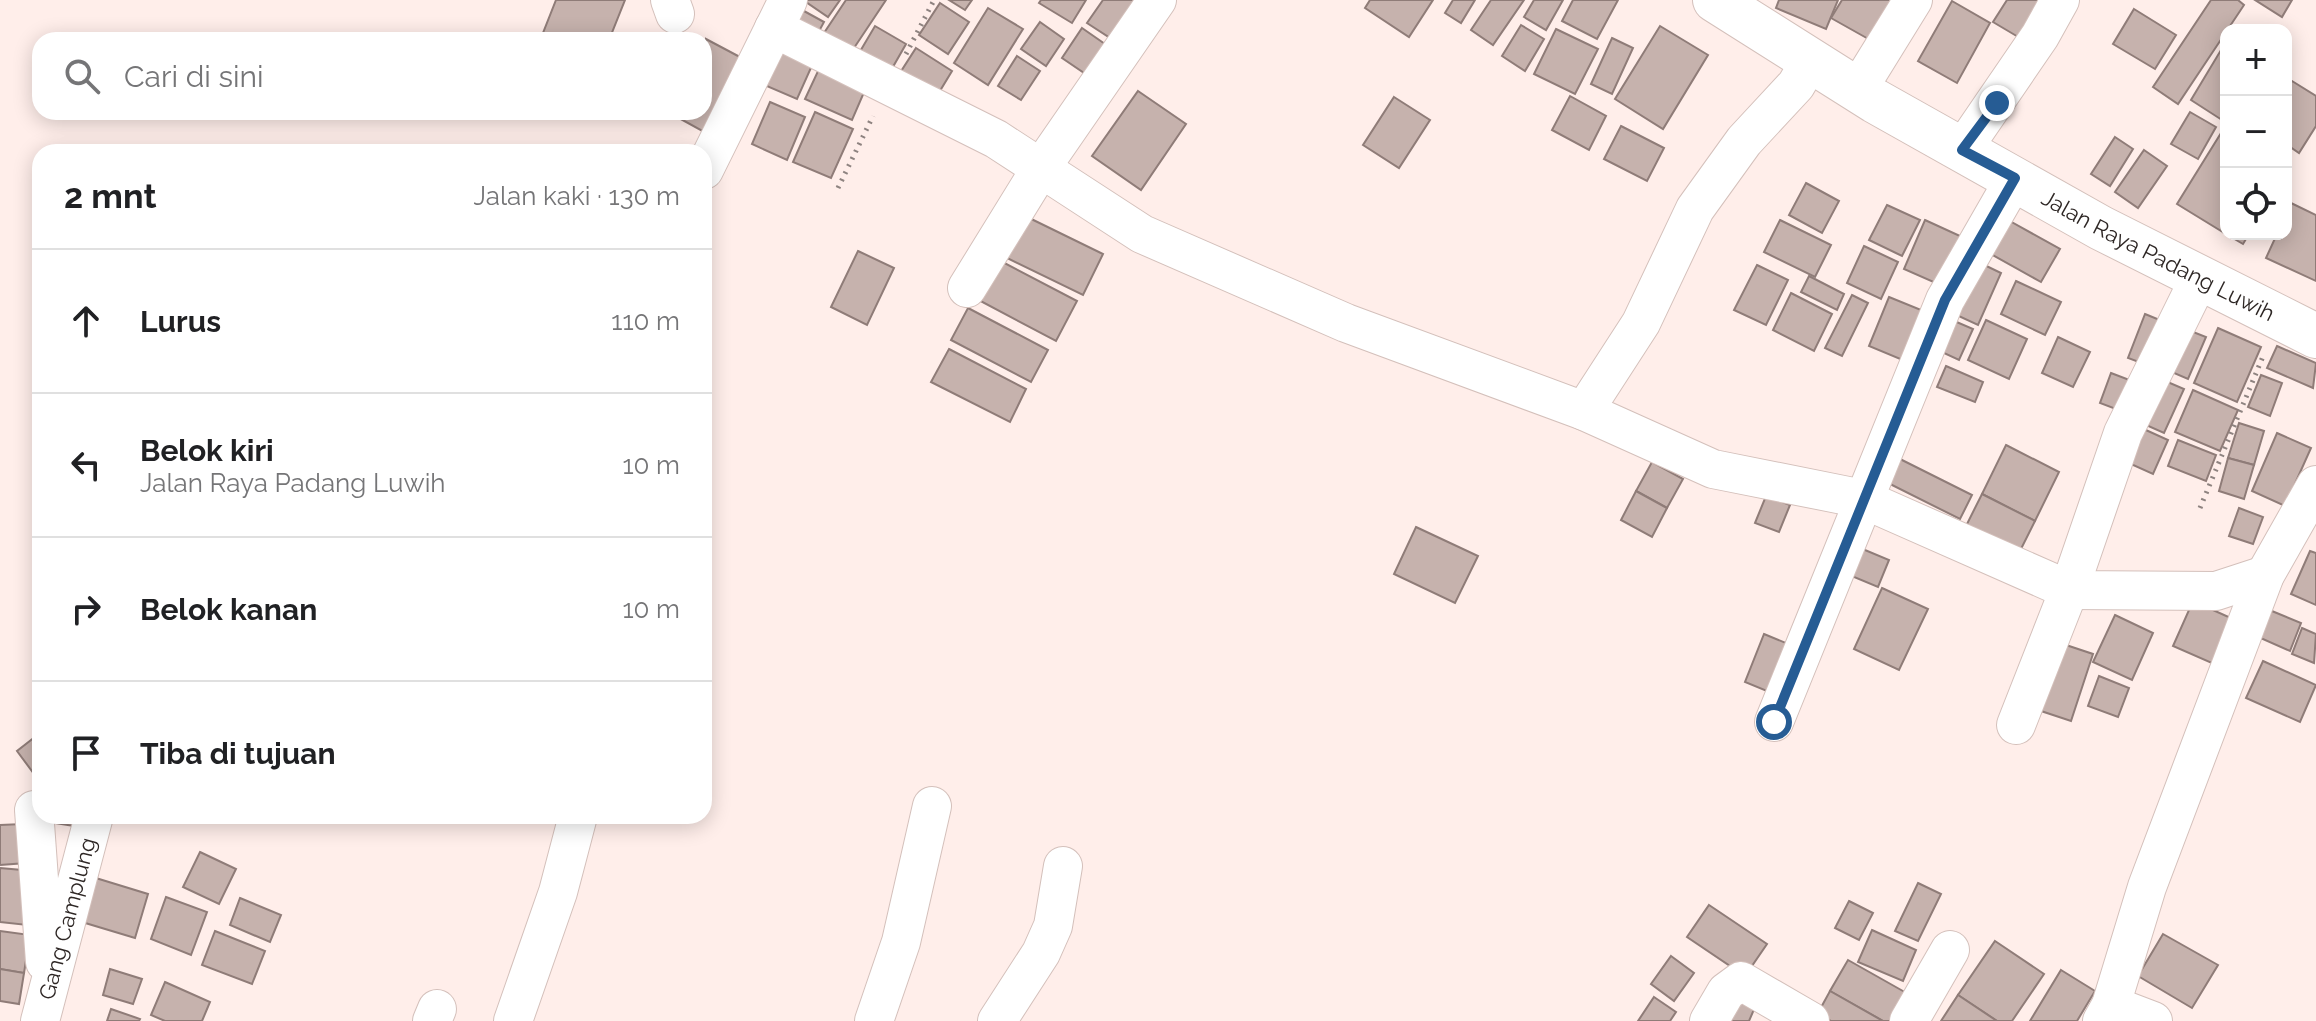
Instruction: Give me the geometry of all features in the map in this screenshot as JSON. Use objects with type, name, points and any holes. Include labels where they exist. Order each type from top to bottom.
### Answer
[{"type":"main road","name":"Jalan Raya Padang Luwih","points":[[1715,0],[1810,61],[1962,150],[2199,279],[2297,328]]},
{"type":"street","points":[[967,288],[1041,168],[1157,0]]},
{"type":"street","points":[[1858,89],[1913,0]]},
{"type":"street","points":[[1962,150],[2040,36],[2060,0]]},
{"type":"street","points":[[712,154],[781,14],[996,139],[1142,234],[1346,323],[1584,411],[1713,469],[1863,499],[2069,590],[2216,591],[2265,575]]},
{"type":"street","points":[[1584,411],[1641,323],[1695,209],[1744,141],[1796,85],[1810,61]]},
{"type":"street","points":[[1774,722],[1945,300],[2015,178]]},
{"type":"street","points":[[2016,725],[2069,590],[2123,433],[2199,279]]},
{"type":"street","points":[[2153,1021],[2106,1013],[2147,887],[2265,575],[2316,485]]},
{"type":"street","points":[[874,1021],[901,942],[932,806]]},
{"type":"street","points":[[35,824],[44,1006]]},
{"type":"street","name":"Gang Camplung","points":[[44,1006],[92,824]]},
{"type":"street","points":[[513,1021],[558,892],[576,824]]},
{"type":"street","points":[[997,1021],[1041,953],[1053,926],[1063,866]]},
{"type":"street","points":[[1909,1021],[1950,950]]},
{"type":"street","points":[[1709,1021],[1726,992],[1741,981],[1810,1021]]},
{"type":"path","points":[[2200,508],[2297,328]]},
{"type":"building","points":[[556,0],[625,0],[612,32],[543,32]]},
{"type":"building","points":[[803,0],[840,0],[828,17]]},
{"type":"building","points":[[846,0],[886,0],[846,60],[818,42]]},
{"type":"building","points":[[949,0],[972,0],[965,10]]},
{"type":"building","points":[[1041,0],[1086,0],[1072,23],[1039,3]]},
{"type":"building","points":[[1103,0],[1150,0],[1121,45],[1087,23]]},
{"type":"building","points":[[1370,0],[1433,0],[1409,37],[1365,8]]},
{"type":"building","points":[[1453,0],[1475,0],[1461,23],[1445,13]]},
{"type":"building","points":[[1491,0],[1524,0],[1493,45],[1471,30]]},
{"type":"building","points":[[1534,0],[1563,0],[1546,30],[1524,17]]},
{"type":"building","points":[[1573,0],[1618,0],[1597,39],[1562,21]]},
{"type":"building","points":[[1779,0],[1838,0],[1826,29],[1776,8]]},
{"type":"building","points":[[1842,0],[1896,0],[1872,41],[1831,18]]},
{"type":"building","points":[[2007,0],[2050,0],[2025,41],[1993,22]]},
{"type":"building","points":[[2211,0],[2238,0],[2244,5],[2231,24],[2220,24],[2220,41],[2178,104],[2153,87]]},
{"type":"building","points":[[2255,0],[2292,0],[2282,17]]},
{"type":"building","points":[[1952,1],[1990,23],[1957,83],[1918,61]]},
{"type":"building","points":[[940,3],[969,22],[948,54],[919,35]]},
{"type":"building","points":[[793,5],[824,22],[811,46]]},
{"type":"building","points":[[988,8],[1023,29],[988,85],[954,63]]},
{"type":"building","points":[[2134,9],[2176,35],[2155,69],[2113,44]]},
{"type":"building","points":[[1040,22],[1064,39],[1046,66],[1021,49]]},
{"type":"building","points":[[1521,25],[1544,39],[1525,71],[1502,56]]},
{"type":"building","points":[[875,26],[906,44],[886,79],[855,60]]},
{"type":"building","points":[[1660,26],[1708,55],[1663,129],[1615,99]]},
{"type":"building","points":[[1082,28],[1115,51],[1096,81],[1062,58]]},
{"type":"building","points":[[1556,29],[1598,49],[1575,94],[1534,74]]},
{"type":"building","points":[[1612,38],[1633,48],[1612,94],[1591,84]]},
{"type":"building","points":[[712,42],[755,65],[715,138],[682,120],[712,120]]},
{"type":"building","points":[[779,46],[814,61],[797,99],[762,84]]},
{"type":"building","points":[[916,48],[952,71],[935,99],[898,76]]},
{"type":"building","points":[[2220,52],[2220,119],[2191,100]]},
{"type":"building","points":[[1017,56],[1040,71],[1021,100],[998,86]]},
{"type":"building","points":[[819,69],[865,90],[852,120],[805,99]]},
{"type":"building","points":[[2292,81],[2316,96],[2316,126],[2299,153],[2292,148]]},
{"type":"building","points":[[1138,91],[1186,124],[1141,190],[1092,156]]},
{"type":"building","points":[[1570,96],[1606,116],[1589,150],[1552,130]]},
{"type":"building","points":[[1394,97],[1430,120],[1399,168],[1363,145]]},
{"type":"building","points":[[770,102],[805,117],[787,160],[752,144]]},
{"type":"building","points":[[815,112],[853,129],[831,178],[793,162]]},
{"type":"building","points":[[2190,112],[2216,127],[2198,159],[2171,144]]},
{"type":"building","points":[[1621,126],[1664,148],[1647,181],[1604,159]]},
{"type":"building","points":[[2220,135],[2220,230],[2177,204]]},
{"type":"building","points":[[2115,137],[2133,149],[2110,186],[2091,174]]},
{"type":"building","points":[[2144,150],[2167,166],[2138,208],[2115,192]]},
{"type":"building","points":[[1806,183],[1839,201],[1822,233],[1789,215]]},
{"type":"building","points":[[2292,203],[2316,215],[2316,281],[2266,258],[2274,240],[2292,240]]},
{"type":"building","points":[[1887,205],[1920,220],[1902,256],[1869,240]]},
{"type":"building","points":[[1019,213],[1103,254],[1083,295],[999,254]]},
{"type":"building","points":[[1780,220],[1831,245],[1815,277],[1764,252]]},
{"type":"building","points":[[1925,220],[1960,236],[1938,284],[1904,269]]},
{"type":"building","points":[[2008,220],[2060,249],[2041,282],[1989,253]]},
{"type":"building","points":[[1864,246],[1898,262],[1881,299],[1847,283]]},
{"type":"building","points":[[858,251],[894,268],[867,325],[831,307]]},
{"type":"building","points":[[993,257],[1077,301],[1056,341],[973,297]]},
{"type":"building","points":[[1974,260],[2001,273],[1978,325],[1950,312]]},
{"type":"building","points":[[1757,265],[1788,280],[1766,325],[1734,310]]},
{"type":"building","points":[[1809,276],[1844,294],[1837,310],[1801,292]]},
{"type":"building","points":[[2016,281],[2061,302],[2045,335],[2001,314]]},
{"type":"building","points":[[1791,293],[1832,314],[1814,351],[1773,330]]},
{"type":"building","points":[[1852,295],[1868,303],[1842,356],[1825,348]]},
{"type":"building","points":[[1889,297],[1926,312],[1905,361],[1869,346]]},
{"type":"building","points":[[968,308],[1048,350],[1031,382],[951,340]]},
{"type":"building","points":[[2145,314],[2172,325],[2155,368],[2128,358]]},
{"type":"building","points":[[1945,317],[1973,329],[1959,360],[1931,347]]},
{"type":"building","points":[[1986,320],[2027,339],[2009,379],[1968,360]]},
{"type":"building","points":[[2178,326],[2206,337],[2188,379],[2160,367]]},
{"type":"building","points":[[2218,328],[2261,347],[2237,402],[2194,383]]},
{"type":"building","points":[[2058,337],[2090,352],[2073,387],[2042,373]]},
{"type":"building","points":[[2277,346],[2316,363],[2313,388],[2267,368]]},
{"type":"building","points":[[949,349],[1026,389],[1010,422],[931,382]]},
{"type":"building","points":[[1946,366],[1983,382],[1975,402],[1937,387]]},
{"type":"building","points":[[2111,373],[2140,384],[2129,414],[2100,403]]},
{"type":"building","points":[[2261,375],[2282,383],[2270,416],[2248,407]]},
{"type":"building","points":[[2156,377],[2184,389],[2164,433],[2137,421]]},
{"type":"building","points":[[2193,390],[2238,410],[2220,451],[2175,432]]},
{"type":"building","points":[[2239,423],[2264,431],[2254,465],[2228,458]]},
{"type":"building","points":[[2137,426],[2168,440],[2153,474],[2122,460]]},
{"type":"building","points":[[2277,433],[2311,448],[2285,506],[2252,491]]},
{"type":"building","points":[[2178,440],[2216,455],[2206,481],[2168,466]]},
{"type":"building","points":[[2006,445],[2059,472],[2035,521],[1982,494]]},
{"type":"building","points":[[1892,455],[1972,495],[1960,519],[1880,479]]},
{"type":"building","points":[[2228,458],[2254,465],[2244,499],[2219,491]]},
{"type":"building","points":[[1652,462],[1683,479],[1667,508],[1636,491]]},
{"type":"building","points":[[1636,491],[1667,508],[1652,537],[1621,520]]},
{"type":"building","points":[[1982,494],[2035,521],[2018,555],[1965,528]]},
{"type":"building","points":[[1766,496],[1790,505],[1779,532],[1755,523]]},
{"type":"building","points":[[2239,508],[2263,517],[2253,544],[2229,536]]},
{"type":"building","points":[[1416,527],[1478,556],[1455,603],[1394,574]]},
{"type":"building","points":[[1853,545],[1889,560],[1878,587],[1842,572]]},
{"type":"building","points":[[2310,551],[2316,553],[2316,605],[2291,594]]},
{"type":"building","points":[[1882,588],[1928,609],[1899,670],[1854,649]]},
{"type":"building","points":[[2193,601],[2233,619],[2214,664],[2173,646]]},
{"type":"building","points":[[2267,609],[2301,623],[2290,651],[2256,636]]},
{"type":"building","points":[[2115,615],[2153,633],[2132,680],[2093,662]]},
{"type":"building","points":[[2302,628],[2316,634],[2314,663],[2292,654]]},
{"type":"building","points":[[1764,634],[1798,648],[1779,696],[1745,682]]},
{"type":"building","points":[[2057,642],[2093,654],[2071,721],[2035,709]]},
{"type":"building","points":[[2263,661],[2316,685],[2300,722],[2246,698]]},
{"type":"building","points":[[2099,676],[2129,688],[2118,717],[2088,706]]},
{"type":"building","points":[[32,739],[32,771],[17,751]]},
{"type":"building","points":[[23,824],[26,863],[0,865],[0,825]]},
{"type":"building","points":[[200,852],[236,869],[219,904],[183,887]]},
{"type":"building","points":[[0,868],[33,871],[27,925],[0,922]]},
{"type":"building","points":[[86,875],[148,894],[135,938],[72,919]]},
{"type":"building","points":[[1918,883],[1941,894],[1918,941],[1895,931]]},
{"type":"building","points":[[166,897],[207,912],[191,955],[151,939]]},
{"type":"building","points":[[240,898],[281,915],[270,942],[230,925]]},
{"type":"building","points":[[1849,901],[1873,913],[1859,940],[1835,928]]},
{"type":"building","points":[[1709,905],[1767,944],[1745,976],[1687,937]]},
{"type":"building","points":[[1872,930],[1916,950],[1903,981],[1858,962]]},
{"type":"building","points":[[0,931],[30,935],[24,973],[0,969]]},
{"type":"building","points":[[215,931],[265,951],[252,984],[202,965]]},
{"type":"building","points":[[2163,934],[2218,965],[2192,1008],[2138,976]]},
{"type":"building","points":[[1995,941],[2044,974],[2012,1021],[1997,1021],[1958,995]]},
{"type":"building","points":[[1671,956],[1694,973],[1674,1001],[1651,984]]},
{"type":"building","points":[[1848,960],[1910,995],[1895,1021],[1883,1021],[1830,991]]},
{"type":"building","points":[[0,969],[24,973],[19,1004],[0,1001]]},
{"type":"building","points":[[110,969],[142,979],[133,1004],[103,995]]},
{"type":"building","points":[[2061,970],[2095,991],[2077,1021],[2030,1021]]},
{"type":"building","points":[[165,982],[210,1002],[202,1021],[165,1021],[151,1015]]},
{"type":"building","points":[[1830,991],[1883,1021],[1831,1021],[1818,1013]]},
{"type":"building","points":[[1958,995],[1997,1021],[1941,1021]]},
{"type":"building","points":[[1654,997],[1676,1012],[1670,1021],[1638,1021]]},
{"type":"building","points":[[1732,999],[1755,1007],[1749,1021],[1724,1021]]},
{"type":"building","points":[[111,1009],[140,1019],[107,1021]]},
{"type":"route","points":[[1774,722],[1945,300],[2015,178],[1962,150],[1997,103]]}]
